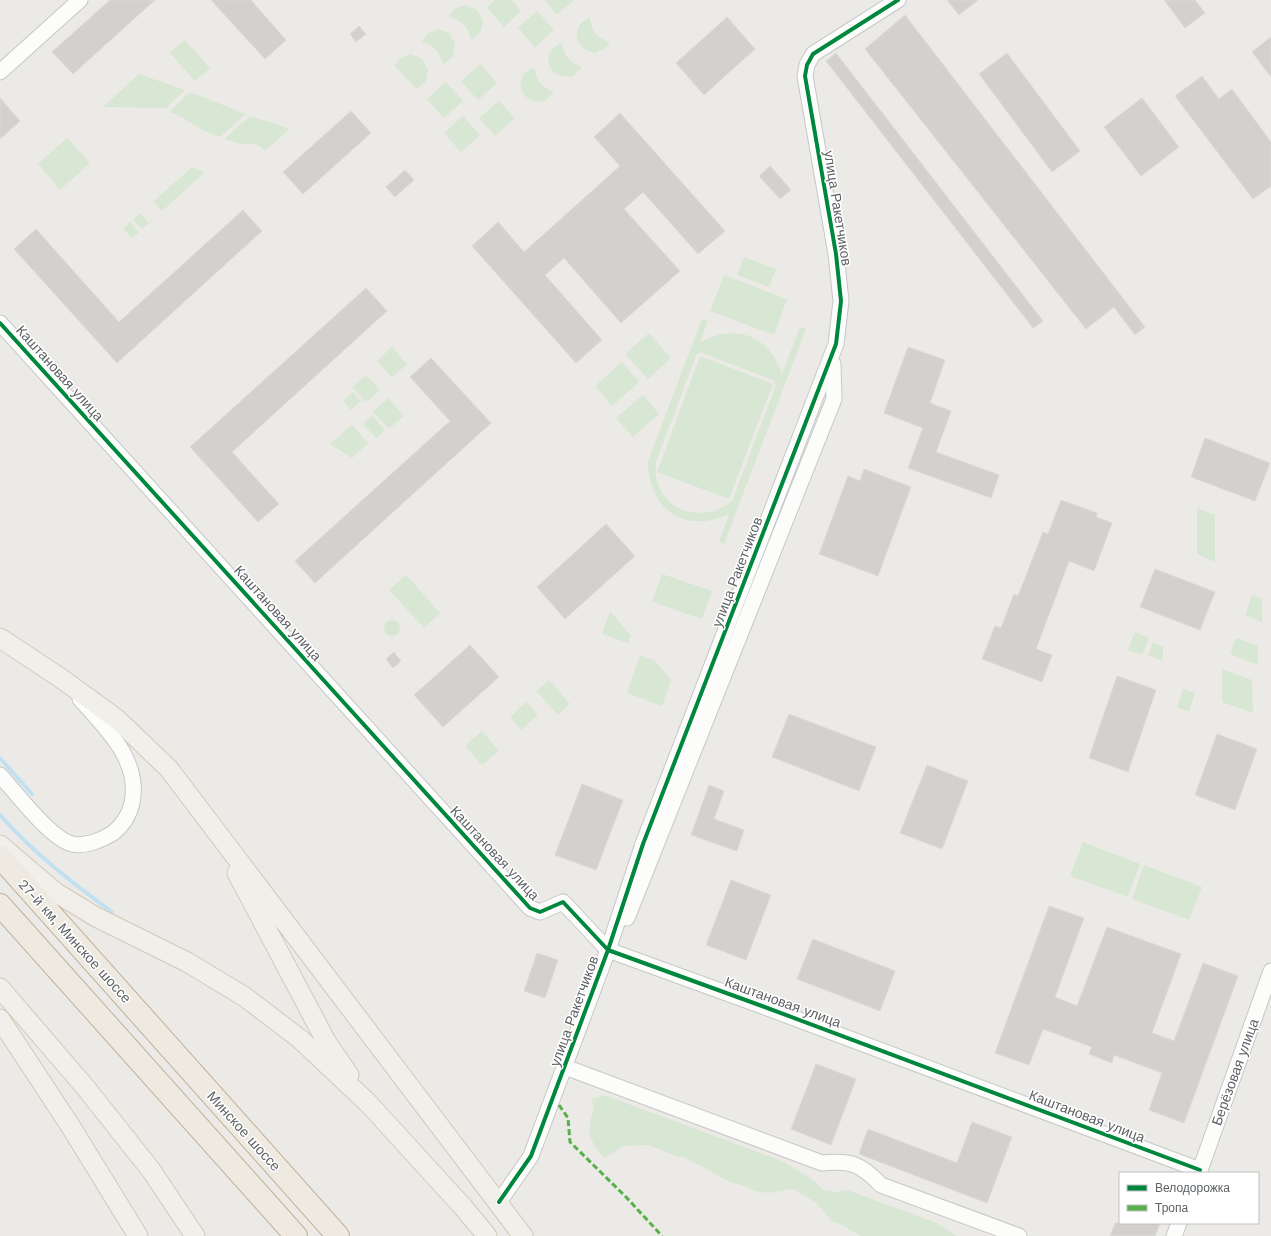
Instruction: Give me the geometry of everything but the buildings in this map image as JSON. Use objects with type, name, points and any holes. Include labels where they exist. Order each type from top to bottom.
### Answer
[{"type":"highway","name":"27-й км, Минское шоссе","points":[[0,857],[150,1025]]},
{"type":"highway","points":[[0,905],[296,1236]]},
{"type":"highway","name":"Минское шоссе","points":[[150,1025],[338,1236]]},
{"type":"main road","points":[[0,638],[62,679],[118,720],[169,768],[499,1202],[523,1236]]},
{"type":"main road","points":[[198,806],[257,908],[327,1043],[368,1103]]},
{"type":"main road","points":[[0,845],[55,892],[96,917],[187,962],[245,997],[300,1039],[368,1103],[463,1207],[487,1236]]},
{"type":"main road","points":[[0,988],[84,1087],[151,1170],[195,1236]]},
{"type":"main road","points":[[0,1019],[67,1121],[138,1236]]},
{"type":"street","points":[[0,72],[80,0]]},
{"type":"street","name":"улица Ракетчиков","points":[[499,1202],[531,1156],[559,1085],[608,950],[643,844],[833,355],[840,325],[841,301],[836,254],[805,76],[807,65],[813,54],[898,0]]},
{"type":"street","name":"Каштановая улица","points":[[0,324],[530,908],[540,912],[563,902],[608,950],[762,1006],[1199,1171]]},
{"type":"street","points":[[0,775],[46,825],[59,837],[73,844],[89,843],[106,837],[120,828],[130,814],[134,781],[128,765],[113,736],[62,679]]},
{"type":"street","name":"Берёзовая улица","points":[[1199,1171],[1271,971]]},
{"type":"street","points":[[565,1067],[822,1163],[839,1161],[854,1163],[868,1171],[881,1185],[1019,1236]]},
{"type":"street","points":[[1174,1236],[1179,1224]]},
{"type":"green space","points":[[495,0],[512,0],[521,11],[504,27],[487,8]]},
{"type":"green space","points":[[544,0],[574,0],[557,15]]},
{"type":"green space","points":[[465,5],[476,9],[483,20],[481,31],[471,40],[470,35],[464,25],[461,22],[449,17],[454,9]]},
{"type":"green space","points":[[537,11],[554,30],[535,47],[518,28]]},
{"type":"green space","points":[[590,18],[593,31],[598,37],[610,42],[606,48],[595,53],[584,49],[577,39],[579,26],[583,21]]},
{"type":"green space","points":[[438,29],[449,33],[455,44],[453,56],[444,64],[434,47],[422,42],[427,34]]},
{"type":"green space","points":[[185,40],[210,68],[195,81],[170,53]]},
{"type":"green space","points":[[562,43],[564,52],[568,58],[582,67],[573,76],[564,77],[557,74],[552,70],[549,64],[550,52],[555,46]]},
{"type":"green space","points":[[411,54],[422,59],[428,69],[426,81],[417,89],[395,66],[400,58]]},
{"type":"green space","points":[[480,64],[497,83],[478,100],[461,81]]},
{"type":"green space","points":[[534,68],[540,83],[554,92],[545,101],[536,102],[530,99],[524,95],[522,89],[522,77],[527,71]]},
{"type":"green space","points":[[139,74],[185,90],[166,108],[103,107]]},
{"type":"green space","points":[[446,82],[463,101],[444,118],[427,99]]},
{"type":"green space","points":[[190,92],[246,114],[220,137],[169,112]]},
{"type":"green space","points":[[499,101],[515,118],[495,136],[479,118]]},
{"type":"green space","points":[[250,116],[290,129],[265,151],[254,144],[241,144],[224,139]]},
{"type":"green space","points":[[463,116],[480,135],[461,152],[444,133]]},
{"type":"green space","points":[[67,138],[90,163],[60,190],[38,164]]},
{"type":"green space","points":[[192,167],[205,172],[162,211],[154,201]]},
{"type":"green space","points":[[140,213],[149,223],[142,229],[133,220]]},
{"type":"green space","points":[[130,222],[139,232],[132,238],[123,229]]},
{"type":"green space","points":[[744,257],[776,269],[769,287],[737,275]]},
{"type":"green space","points":[[724,275],[787,299],[774,335],[710,311]]},
{"type":"green space","points":[[702,319],[708,321],[700,342],[713,336],[726,334],[738,333],[750,336],[769,350],[782,374],[800,327],[806,329],[724,544],[719,542],[729,514],[713,520],[697,521],[684,519],[672,513],[662,504],[654,492],[650,478],[648,461]],"holes":[[[700,352],[775,381],[775,388],[732,501],[712,511],[701,513],[680,509],[671,503],[663,495],[658,484],[656,476],[656,462],[696,356]]]},
{"type":"green space","points":[[649,333],[671,358],[648,379],[625,354]]},
{"type":"green space","points":[[392,347],[407,364],[392,378],[377,361]]},
{"type":"green space","points":[[700,356],[773,384],[729,499],[657,472]]},
{"type":"green space","points":[[622,362],[639,382],[612,406],[595,386]]},
{"type":"green space","points":[[366,375],[380,390],[366,402],[352,387]]},
{"type":"green space","points":[[353,392],[361,401],[351,410],[343,401]]},
{"type":"green space","points":[[643,395],[659,414],[633,437],[616,418]]},
{"type":"green space","points":[[388,398],[404,416],[389,429],[373,412]]},
{"type":"green space","points":[[372,415],[385,430],[376,438],[363,424]]},
{"type":"green space","points":[[352,425],[368,443],[352,458],[330,444]]},
{"type":"green space","points":[[1197,508],[1215,515],[1215,562],[1197,554]]},
{"type":"green space","points":[[662,574],[712,591],[702,619],[652,602]]},
{"type":"green space","points":[[406,575],[440,613],[424,628],[389,590]]},
{"type":"green space","points":[[1252,595],[1262,599],[1262,622],[1245,615]]},
{"type":"green space","points":[[610,611],[631,636],[628,643],[602,634]]},
{"type":"green space","points":[[392,620],[398,622],[400,628],[398,634],[392,636],[386,634],[384,628],[386,622]]},
{"type":"green space","points":[[1135,632],[1149,638],[1142,655],[1128,650]]},
{"type":"green space","points":[[1236,638],[1258,646],[1258,665],[1230,654]]},
{"type":"green space","points":[[1153,643],[1163,647],[1163,661],[1148,655]]},
{"type":"green space","points":[[640,655],[654,660],[671,680],[662,706],[627,693]]},
{"type":"green space","points":[[1222,669],[1252,680],[1253,713],[1222,702]]},
{"type":"green space","points":[[549,680],[570,704],[558,715],[536,691]]},
{"type":"green space","points":[[1183,689],[1195,693],[1189,712],[1177,707]]},
{"type":"green space","points":[[526,702],[538,715],[521,730],[510,717]]},
{"type":"green space","points":[[482,731],[499,751],[482,765],[465,746]]},
{"type":"green space","points":[[1083,842],[1140,864],[1128,897],[1070,876]]},
{"type":"green space","points":[[1144,865],[1202,887],[1189,920],[1132,899]]},
{"type":"green space","points":[[604,1095],[782,1161],[815,1181],[823,1190],[835,1192],[847,1190],[937,1223],[956,1236],[860,1236],[844,1226],[832,1221],[815,1202],[793,1189],[768,1193],[755,1191],[745,1186],[732,1183],[686,1158],[673,1155],[649,1145],[624,1146],[604,1158],[593,1142],[589,1129],[593,1110],[592,1099]]},
{"type":"waterway","points":[[0,758],[32,794]]},
{"type":"waterway","points":[[0,815],[26,842],[53,866],[112,912]]},
{"type":"marked path","points":[[559,1105],[568,1118],[570,1142],[626,1197],[662,1236]]},
{"type":"cycle path","points":[[499,1202],[531,1156],[608,950],[643,844],[836,344],[841,301],[836,254],[805,76],[807,65],[813,54],[898,0]]},
{"type":"cycle path","points":[[0,323],[530,908],[540,912],[563,902],[608,950],[1200,1170]]}]
